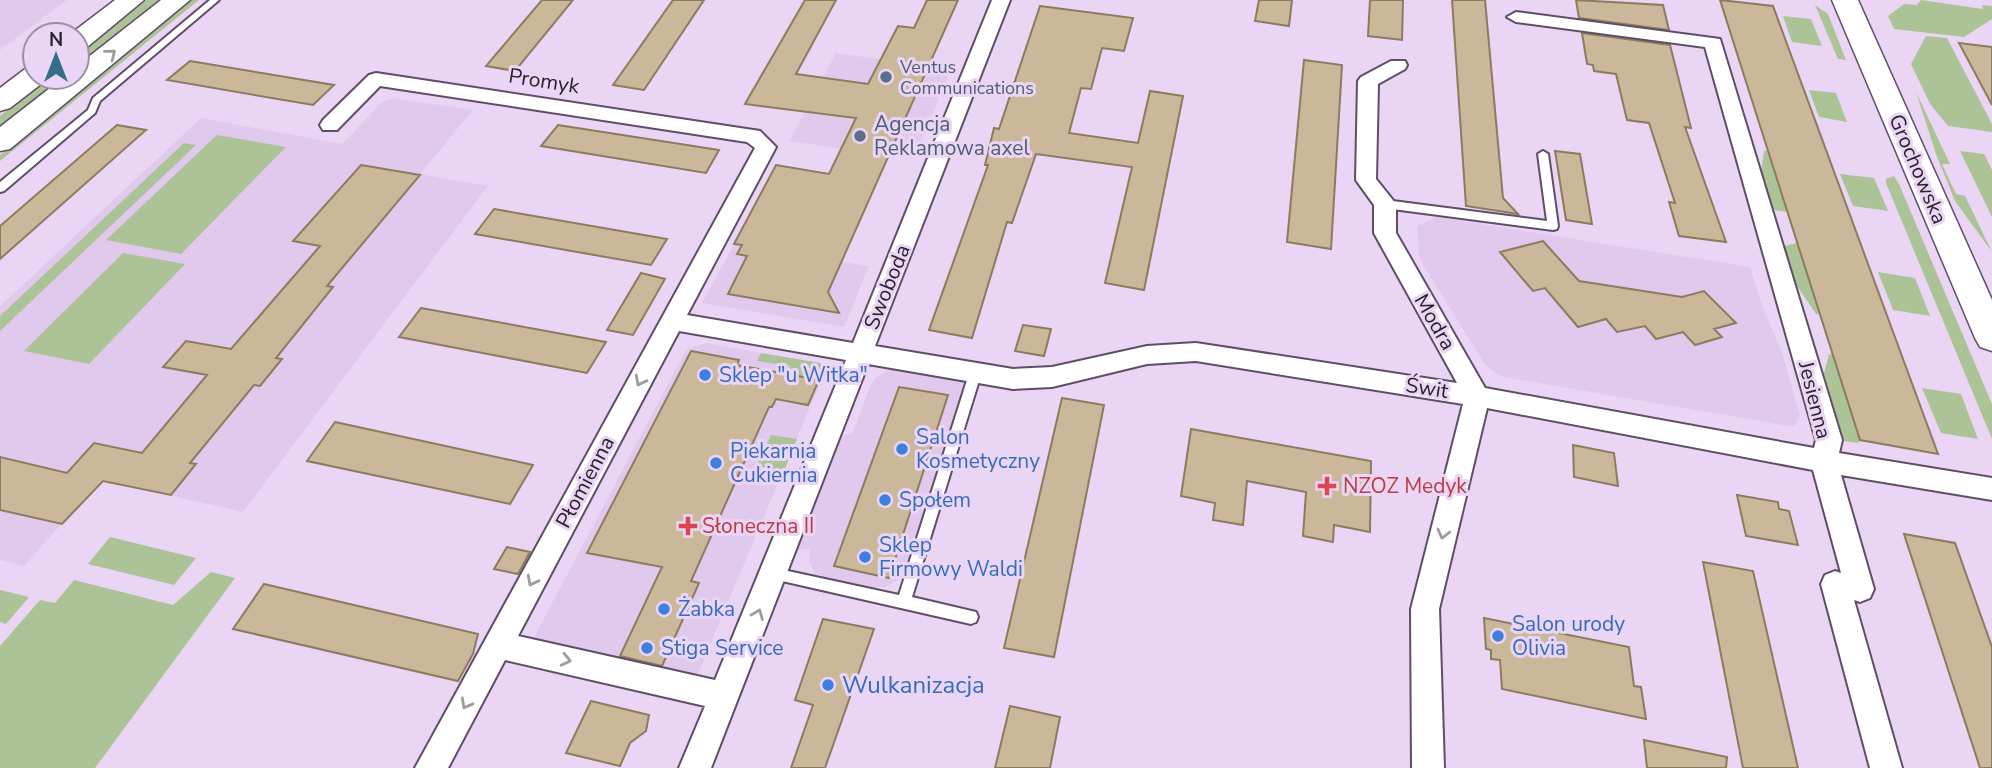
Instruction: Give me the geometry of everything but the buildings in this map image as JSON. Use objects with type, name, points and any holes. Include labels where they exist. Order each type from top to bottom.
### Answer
[{"type":"street","points":[[91,31],[131,0]]},
{"type":"street","points":[[0,142],[177,0]]},
{"type":"street","name":"Swoboda","points":[[695,768],[1001,0]]},
{"type":"street","name":"Grochowska","points":[[1845,0],[1992,338]]},
{"type":"street","name":"Jesienna","points":[[1516,17],[1710,34],[1829,440],[1824,461],[1860,589],[1835,584],[1886,768]]},
{"type":"street","name":"Modra","points":[[1398,65],[1368,81],[1366,180],[1385,204],[1385,233],[1476,396]]},
{"type":"street","name":"Promyk","points":[[330,125],[376,79],[753,136],[766,147]]},
{"type":"street","points":[[0,102],[21,86]]},
{"type":"street","name":"Płomienna","points":[[431,768],[766,147]]},
{"type":"street","points":[[672,321],[861,354]]},
{"type":"street","name":"Świt","points":[[861,354],[1013,379],[1052,377],[1147,355],[1196,352],[1476,396],[1824,461],[1992,489]]},
{"type":"street","points":[[1429,768],[1425,609],[1476,396]]},
{"type":"street","points":[[499,645],[724,696]]},
{"type":"lane","points":[[0,188],[92,111],[96,100],[215,0]]},
{"type":"lane","points":[[1385,204],[1553,226],[1543,154]]},
{"type":"lane","points":[[904,602],[975,374]]},
{"type":"lane","points":[[774,574],[971,617]]},
{"type":"shaded area","points":[[0,0],[67,0],[39,21],[21,21],[21,34],[0,50]]},
{"type":"shaded area","points":[[836,53],[951,69],[914,159],[789,141]]},
{"type":"shaded area","points":[[393,98],[473,110],[420,174],[488,186],[243,512],[101,480],[86,500],[84,499],[24,566],[0,560],[0,306],[201,118],[342,144],[383,101]]},
{"type":"shaded area","points":[[1436,217],[1750,267],[1763,308],[1782,352],[1800,416],[1794,427],[1503,377],[1486,366],[1423,265],[1419,254],[1417,226]]},
{"type":"shaded area","points":[[734,244],[869,266],[844,327],[702,303]]},
{"type":"shaded area","points":[[706,343],[820,363],[826,369],[695,681],[531,643],[686,350]]},
{"type":"shaded area","points":[[890,370],[965,381],[907,567],[899,579],[886,587],[871,587],[829,579],[815,573],[809,562],[810,548],[797,550],[841,436],[853,432],[870,386],[877,376]]},
{"type":"green space","points":[[147,0],[162,0],[91,57],[91,44]]},
{"type":"green space","points":[[190,0],[199,0],[91,87],[91,81]]},
{"type":"green space","points":[[1921,0],[1983,9],[1982,5],[1992,6],[1992,19],[1964,37],[1894,29],[1888,16],[1904,4],[1917,5]]},
{"type":"green space","points":[[1815,5],[1828,14],[1846,60],[1838,59]]},
{"type":"green space","points":[[1783,16],[1811,19],[1822,46],[1792,42]]},
{"type":"green space","points":[[1926,36],[1947,38],[1992,124],[1992,132],[1948,126],[1930,104],[1911,64]]},
{"type":"green space","points":[[1809,90],[1836,93],[1847,122],[1819,117]]},
{"type":"green space","points":[[31,91],[48,91],[0,129],[0,116]]},
{"type":"green space","points":[[78,91],[87,91],[0,161],[0,155]]},
{"type":"green space","points":[[1916,92],[1950,164],[1942,164],[1956,194],[1965,196],[1992,252],[1955,201],[1937,157]]},
{"type":"green space","points":[[217,135],[286,147],[181,254],[106,240]]},
{"type":"green space","points":[[184,143],[196,145],[0,331],[0,316]]},
{"type":"green space","points":[[1768,150],[1787,212],[1774,210],[1761,172],[1764,151]]},
{"type":"green space","points":[[1960,151],[1984,154],[1992,170],[1992,217]]},
{"type":"green space","points":[[1840,174],[1874,178],[1888,211],[1853,206]]},
{"type":"green space","points":[[1894,176],[1992,404],[1992,439],[1886,183],[1886,179]]},
{"type":"green space","points":[[1797,243],[1820,314],[1816,314],[1797,286],[1784,246]]},
{"type":"green space","points":[[123,253],[185,264],[89,364],[24,351]]},
{"type":"green space","points":[[1878,272],[1915,278],[1930,316],[1893,310]]},
{"type":"green space","points":[[761,353],[820,363],[826,369],[821,380],[787,374],[790,366],[757,361]]},
{"type":"green space","points":[[1829,354],[1833,355],[1860,440],[1858,443],[1844,441],[1824,374]]},
{"type":"green space","points":[[1922,388],[1961,394],[1978,439],[1941,433]]},
{"type":"green space","points":[[771,435],[797,439],[784,471],[757,466]]},
{"type":"green space","points":[[110,537],[196,558],[174,585],[88,564]]},
{"type":"green space","points":[[211,572],[235,578],[95,768],[0,768],[0,646],[40,600],[55,603],[74,580],[173,605]]},
{"type":"green space","points":[[0,590],[29,597],[6,624],[0,622]]},
{"type":"place","name":"Ventus Communications","points":[[886,77]]},
{"type":"place","name":"Agencja Reklamowa axel","points":[[860,136]]},
{"type":"place","name":"Sklep \"u Witka\"","points":[[705,375]]},
{"type":"place","name":"Salon Kosmetyczny","points":[[902,449]]},
{"type":"place","name":"Piekarnia Cukiernia","points":[[716,463]]},
{"type":"place","name":"NZOZ Medyk","points":[[1327,486]]},
{"type":"place","name":"Społem","points":[[885,500]]},
{"type":"place","name":"Słoneczna II","points":[[688,526]]},
{"type":"place","name":"Sklep Firmowy Waldi","points":[[865,557]]},
{"type":"place","name":"Żabka","points":[[664,609]]},
{"type":"place","name":"Salon urody Olivia","points":[[1498,636]]},
{"type":"place","name":"Stiga Service","points":[[647,648]]},
{"type":"place","name":"Wulkanizacja","points":[[828,685]]}]
